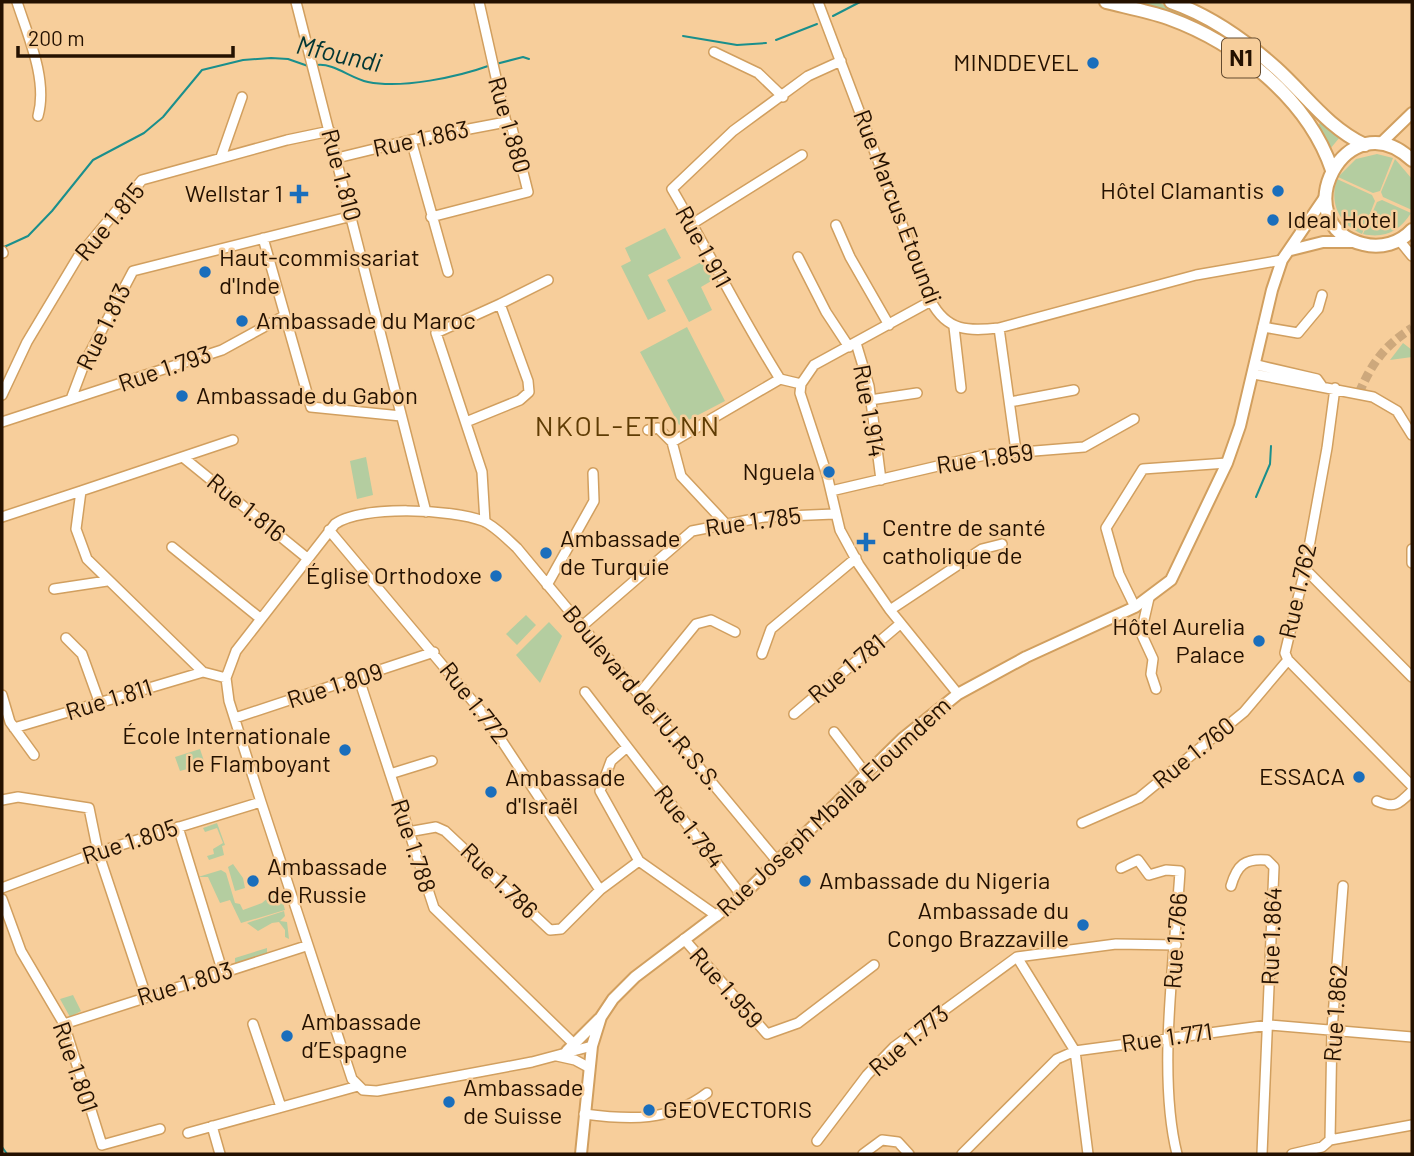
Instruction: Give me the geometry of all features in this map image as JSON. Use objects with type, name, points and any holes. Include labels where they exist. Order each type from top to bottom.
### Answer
[{"type":"highway","name":"N1","points":[[1106,2],[1168,18],[1228,48],[1272,82],[1293,103],[1321,141],[1332,170]]},
{"type":"highway","name":"N1","points":[[1171,2],[1212,21],[1238,38],[1275,67],[1334,128],[1365,145]]},
{"type":"highway","points":[[1408,235],[1378,246],[1357,242],[1338,229],[1331,220],[1325,197],[1332,170],[1346,154],[1365,145],[1393,147],[1412,160]]},
{"type":"main road","points":[[1380,144],[1412,113]]},
{"type":"main road","name":"Rue Joseph Mballa Eloumdem","points":[[581,1154],[592,1046],[601,1017],[613,999],[635,977],[742,896],[902,739],[958,694],[1026,657],[1135,607],[1171,580],[1227,463],[1256,370],[1264,327],[1285,256],[1325,197]]},
{"type":"main road","points":[[1285,256],[1315,243],[1357,242]]},
{"type":"main road","points":[[566,1050],[601,1017]]},
{"type":"street","points":[[18,2],[31,44],[40,94],[38,116]]},
{"type":"street","name":"Rue 1.810","points":[[296,2],[426,512]]},
{"type":"street","name":"Rue 1.880","points":[[431,217],[527,192],[512,128],[506,122],[479,2]]},
{"type":"street","name":"Rue Marcus Etoundi","points":[[818,2],[931,302],[942,318],[954,327],[971,331],[999,328],[1196,275],[1285,256]]},
{"type":"street","points":[[714,52],[758,73],[783,97]]},
{"type":"street","name":"Rue 1.911","points":[[780,379],[736,308],[719,268],[671,189],[733,131],[783,97],[808,76],[841,61]]},
{"type":"street","points":[[222,157],[242,97]]},
{"type":"street","name":"Rue 1.863","points":[[337,158],[411,140],[506,122]]},
{"type":"street","name":"Rue 1.815","points":[[2,395],[27,342],[78,257],[142,180],[330,131]]},
{"type":"street","points":[[411,140],[448,272]]},
{"type":"street","points":[[692,224],[802,155]]},
{"type":"street","name":"Rue 1.813","points":[[71,399],[85,362],[133,271],[352,216]]},
{"type":"street","points":[[836,225],[850,257],[889,325]]},
{"type":"street","points":[[1408,235],[1412,256]]},
{"type":"street","points":[[262,238],[311,407],[401,416]]},
{"type":"street","name":"Rue 1.914","points":[[798,257],[826,312],[852,345],[870,400],[881,480]]},
{"type":"street","points":[[485,522],[482,472],[436,333],[548,280]]},
{"type":"street","points":[[1264,327],[1298,333],[1318,309],[1322,295]]},
{"type":"street","points":[[931,302],[814,365],[801,384],[803,405],[831,491],[834,514],[856,558],[900,624],[958,694]]},
{"type":"street","points":[[466,422],[520,400],[529,392],[528,381],[500,304]]},
{"type":"street","name":"Rue 1.793","points":[[2,422],[222,350],[284,316]]},
{"type":"street","points":[[954,327],[961,388]]},
{"type":"street","points":[[999,328],[1016,451]]},
{"type":"street","points":[[1256,370],[1313,387],[1335,388],[1373,397],[1397,411],[1412,435]]},
{"type":"street","points":[[672,442],[780,379],[801,384]]},
{"type":"street","name":"Rue 1.762","points":[[1335,388],[1305,569],[1285,645],[1288,660],[1412,788]]},
{"type":"street","points":[[1010,402],[1074,390]]},
{"type":"street","points":[[870,400],[917,393]]},
{"type":"street","name":"Rue 1.859","points":[[831,491],[952,461],[1016,451],[1084,447],[1134,419]]},
{"type":"street","points":[[648,430],[658,428],[672,442],[681,476],[725,523]]},
{"type":"street","points":[[2,517],[233,440]]},
{"type":"street","name":"Rue 1.816","points":[[184,458],[307,558]]},
{"type":"street","points":[[1135,607],[1119,574],[1106,528],[1137,475],[1151,467],[1227,463]]},
{"type":"street","points":[[547,585],[594,501],[593,473]]},
{"type":"street","points":[[80,491],[76,511],[78,540],[87,559],[203,672],[226,678],[235,718],[306,946],[344,1059],[358,1086],[368,1091],[377,1091],[592,1046]]},
{"type":"street","name":"Boulevard de l'U.R.S.S.","points":[[226,678],[236,650],[329,530],[343,519],[370,511],[426,512],[485,522],[517,548],[777,861]]},
{"type":"street","name":"Rue 1.785","points":[[581,626],[692,530],[790,514],[834,514]]},
{"type":"street","name":"Rue 1.772","points":[[329,530],[434,652],[510,750],[600,890]]},
{"type":"street","points":[[890,610],[982,549],[1002,544]]},
{"type":"street","points":[[172,547],[261,620]]},
{"type":"street","points":[[1412,550],[1412,563]]},
{"type":"street","points":[[762,654],[771,628],[856,558]]},
{"type":"street","points":[[1305,569],[1412,677]]},
{"type":"street","points":[[54,589],[107,581]]},
{"type":"street","points":[[1149,598],[1141,633],[1153,659],[1151,674],[1156,688]]},
{"type":"street","points":[[639,694],[696,624],[711,620],[735,632]]},
{"type":"street","name":"Rue 1.781","points":[[794,714],[900,624]]},
{"type":"street","points":[[66,638],[82,654],[100,704]]},
{"type":"street","name":"Rue 1.809","points":[[235,718],[434,652]]},
{"type":"street","name":"Rue 1.760","points":[[1082,822],[1139,798],[1244,712],[1288,660]]},
{"type":"street","name":"Rue 1.811","points":[[14,728],[203,672]]},
{"type":"street","name":"Rue 1.788","points":[[359,679],[434,908],[566,1050]]},
{"type":"street","name":"Rue 1.784","points":[[585,692],[742,896]]},
{"type":"street","points":[[2,695],[14,728],[34,755]]},
{"type":"street","points":[[834,732],[867,775]]},
{"type":"street","points":[[628,747],[611,761],[600,791],[639,862],[717,916]]},
{"type":"street","points":[[390,775],[432,761]]},
{"type":"street","points":[[1377,801],[1391,807],[1398,806],[1412,788]]},
{"type":"street","points":[[2,800],[18,797],[89,808],[98,852],[146,996]]},
{"type":"street","name":"Rue 1.805","points":[[2,888],[98,852],[261,802]]},
{"type":"street","points":[[178,827],[223,973]]},
{"type":"street","name":"Rue 1.786","points":[[408,832],[436,827],[445,831],[550,930],[561,929],[600,890],[639,862]]},
{"type":"street","name":"Rue 1.766","points":[[1121,868],[1138,860],[1149,875],[1166,870],[1180,871],[1169,1038],[1170,1121],[1177,1154]]},
{"type":"street","name":"Rue 1.864","points":[[1231,886],[1235,870],[1245,861],[1267,860],[1274,867],[1269,1025]]},
{"type":"street","name":"Rue 1.862","points":[[1330,1140],[1332,1030],[1343,886]]},
{"type":"street","name":"Rue 1.801","points":[[2,898],[21,951],[64,1024],[102,1145],[160,1129]]},
{"type":"street","name":"Rue 1.959","points":[[684,939],[767,1034],[798,1023],[874,965]]},
{"type":"street","name":"Rue 1.773","points":[[817,1141],[867,1074],[894,1047],[1017,957],[1116,944],[1176,945]]},
{"type":"street","name":"Rue 1.803","points":[[64,1024],[306,946]]},
{"type":"street","points":[[1017,957],[1075,1051],[1088,1154]]},
{"type":"street","points":[[253,1024],[281,1107]]},
{"type":"street","points":[[1262,1154],[1269,1025]]},
{"type":"street","name":"Rue 1.771","points":[[962,1154],[1057,1059],[1075,1051],[1269,1025],[1412,1037]]},
{"type":"street","points":[[566,1050],[588,1068]]},
{"type":"street","points":[[188,1133],[358,1086]]},
{"type":"street","points":[[584,1114],[645,1119],[680,1110],[707,1093]]},
{"type":"street","points":[[1292,1154],[1322,1147],[1330,1140],[1412,1125]]},
{"type":"street","points":[[212,1126],[220,1154]]},
{"type":"street","points":[[863,1154],[882,1140],[898,1142],[909,1154]]},
{"type":"green space","points":[[1137,2],[1158,2],[1225,35],[1223,38],[1182,16]]},
{"type":"green space","points":[[1321,122],[1340,137],[1330,149],[1318,125]]},
{"type":"green space","points":[[1377,154],[1393,158],[1380,191],[1373,193],[1338,177],[1356,159]]},
{"type":"green space","points":[[1395,159],[1412,179],[1412,210],[1383,197],[1381,192]]},
{"type":"green space","points":[[1337,179],[1372,195],[1375,201],[1362,234],[1347,225],[1338,212],[1334,196]]},
{"type":"green space","points":[[1382,200],[1411,213],[1402,225],[1391,232],[1363,234],[1377,202]]},
{"type":"green space","points":[[665,228],[681,258],[648,275],[666,311],[648,320],[621,266],[631,261],[625,248]]},
{"type":"green space","points":[[703,261],[713,280],[701,287],[712,310],[689,322],[667,280]]},
{"type":"green space","points":[[687,327],[725,401],[679,425],[640,352]]},
{"type":"green space","points":[[1403,343],[1412,350],[1412,357],[1390,360]]},
{"type":"green space","points":[[366,457],[373,495],[357,499],[350,461]]},
{"type":"green space","points":[[526,615],[536,625],[517,645],[506,634]]},
{"type":"green space","points":[[549,622],[562,636],[540,683],[516,655]]},
{"type":"green space","points":[[200,749],[205,764],[180,771],[175,757]]},
{"type":"green space","points":[[217,823],[225,845],[222,846],[224,855],[209,860],[207,856],[214,854],[213,849],[223,843],[217,828],[205,832],[203,828]]},
{"type":"green space","points":[[233,864],[243,878],[245,888],[235,891],[228,867]]},
{"type":"green space","points":[[221,870],[226,873],[235,903],[240,904],[243,910],[262,903],[279,888],[285,910],[241,923],[230,900],[220,903],[208,877],[198,877]]},
{"type":"green space","points":[[284,911],[285,916],[280,921],[287,922],[289,939],[285,937],[285,930],[279,922],[258,931],[247,923]]},
{"type":"green space","points":[[267,948],[267,953],[235,964],[235,958]]},
{"type":"green space","points":[[73,995],[81,1011],[70,1017],[60,999]]},
{"type":"waterway","name":"Mfoundi","points":[[833,16],[860,2]]},
{"type":"waterway","name":"Mfoundi","points":[[776,40],[817,24]]},
{"type":"waterway","name":"Mfoundi","points":[[683,36],[737,45],[766,43]]},
{"type":"waterway","name":"Mfoundi","points":[[496,64],[523,57],[529,59]]},
{"type":"waterway","name":"Mfoundi","points":[[4,247],[28,236],[93,160],[144,133],[163,117],[202,70],[243,60],[271,58],[288,59],[308,66]]},
{"type":"waterway","name":"Mfoundi","points":[[317,65],[330,66],[368,82],[382,84],[413,83],[463,74],[491,65]]},
{"type":"waterway","points":[[1256,497],[1270,464],[1271,446]]},
{"type":"waterway","points":[[2,1147],[7,1154]]},
{"type":"tunnel","points":[[1359,393],[1380,356],[1412,328]]},
{"type":"place","name":"MINDDEVEL","points":[[1093,63]]},
{"type":"place","name":"Hôtel Clamantis","points":[[1278,191]]},
{"type":"place","name":"Wellstar 1","points":[[299,194]]},
{"type":"place","name":"Ideal Hotel","points":[[1273,220]]},
{"type":"place","name":"Haut-commissariat d'Inde","points":[[205,272]]},
{"type":"place","name":"Ambassade du Maroc","points":[[242,321]]},
{"type":"place","name":"Ambassade du Gabon","points":[[182,396]]},
{"type":"place","name":"Nguela","points":[[829,472]]},
{"type":"place","name":"Centre de santé catholique de","points":[[866,542]]},
{"type":"place","name":"Ambassade de Turquie","points":[[546,553]]},
{"type":"place","name":"Église Orthodoxe","points":[[496,576]]},
{"type":"place","name":"Hôtel Aurelia Palace","points":[[1259,641]]},
{"type":"place","name":"École Internationale le Flamboyant","points":[[345,750]]},
{"type":"place","name":"ESSACA","points":[[1359,777]]},
{"type":"place","name":"Ambassade d'Israël","points":[[491,792]]},
{"type":"place","name":"Ambassade de Russie","points":[[253,881]]},
{"type":"place","name":"Ambassade du Nigeria","points":[[805,881]]},
{"type":"place","name":"Ambassade du Congo Brazzaville","points":[[1083,925]]},
{"type":"place","name":"Ambassade d’Espagne","points":[[287,1036]]},
{"type":"place","name":"Ambassade de Suisse","points":[[449,1102]]},
{"type":"place","name":"GEOVECTORIS","points":[[649,1110]]},
{"type":"district","name":"NKOL-ETONN","points":[[628,426]]}]
